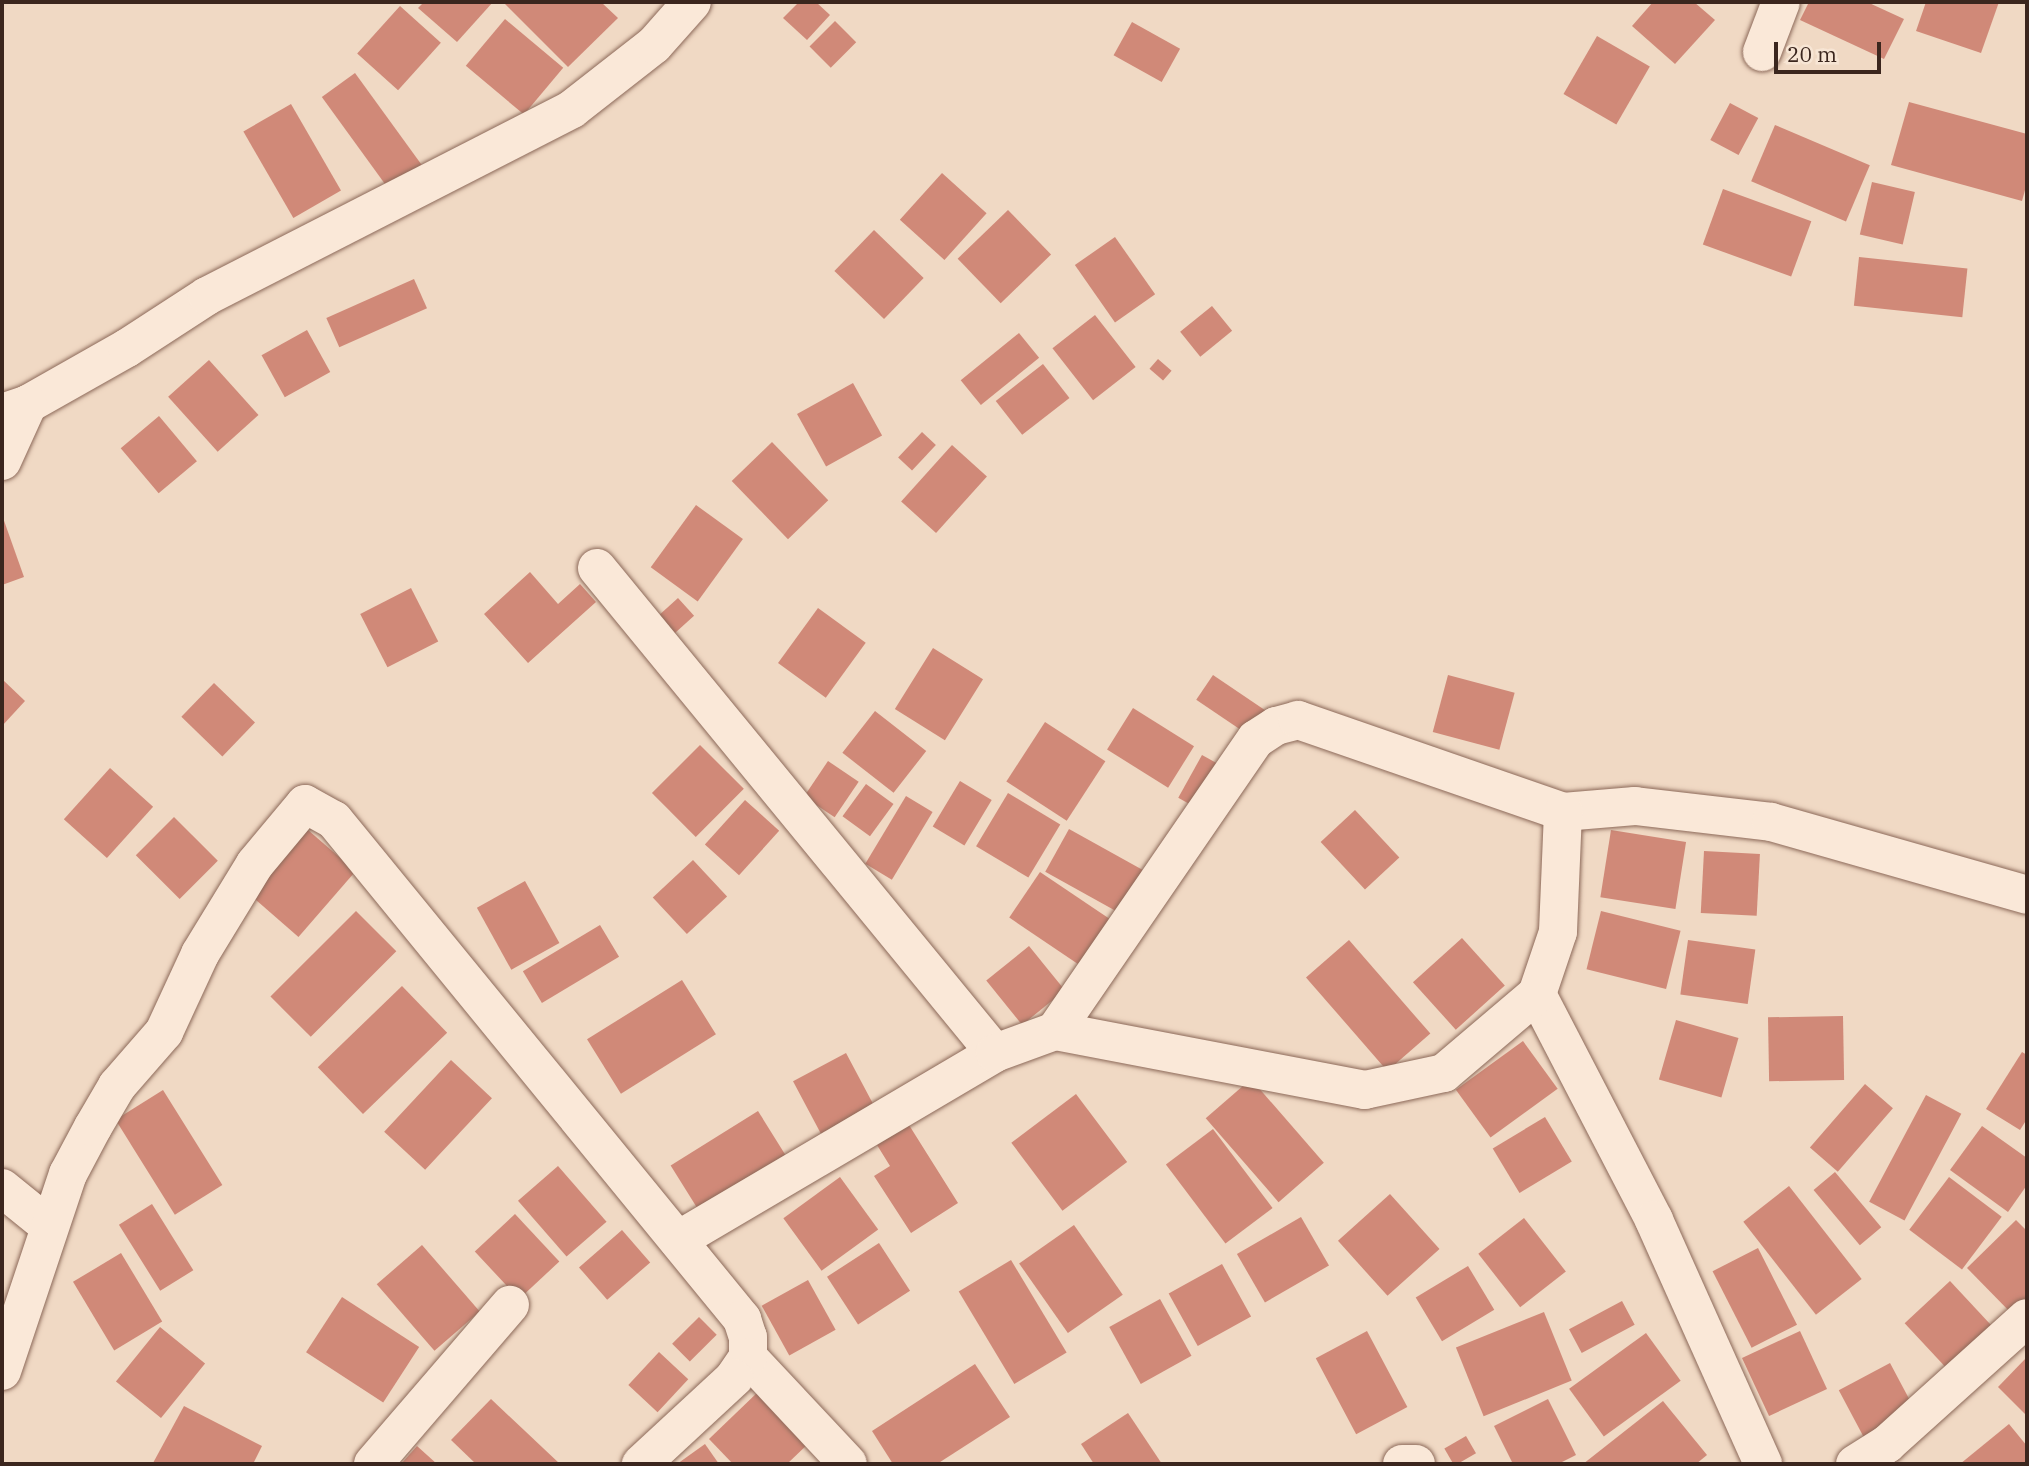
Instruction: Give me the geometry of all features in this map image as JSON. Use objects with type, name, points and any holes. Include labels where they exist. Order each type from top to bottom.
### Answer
[{"type":"street","points":[[2,461],[15,409],[207,296],[572,109],[654,45],[692,2]]},
{"type":"street","points":[[1762,52],[1781,2]]},
{"type":"street","points":[[597,568],[995,1053]]},
{"type":"street","points":[[1055,1031],[1256,739],[1276,726],[1298,720],[1563,812],[1635,806],[1771,822],[2027,895]]},
{"type":"street","points":[[2,1370],[68,1174],[117,1086],[164,1032],[201,954],[255,864],[305,804],[334,820],[742,1319],[748,1337],[748,1357],[734,1378],[641,1464]]},
{"type":"street","points":[[678,1240],[995,1053],[1055,1031],[1366,1090],[1444,1073],[1537,994],[1559,932],[1563,812]]},
{"type":"street","points":[[1537,994],[1654,1220],[1763,1464]]},
{"type":"street","points":[[2,1188],[49,1226]]},
{"type":"street","points":[[373,1464],[510,1305]]},
{"type":"street","points":[[1855,1464],[1886,1444],[2027,1318]]},
{"type":"street","points":[[748,1357],[848,1464]]},
{"type":"street","points":[[1402,1464],[1416,1464]]},
{"type":"building","points":[[424,2],[493,2],[457,42],[418,8]]},
{"type":"building","points":[[503,2],[601,2],[618,18],[568,67]]},
{"type":"building","points":[[799,2],[816,2],[830,15],[807,40],[783,18]]},
{"type":"building","points":[[1653,2],[1694,2],[1715,20],[1675,64],[1632,26]]},
{"type":"building","points":[[1809,2],[1867,2],[1904,19],[1884,59],[1800,20]]},
{"type":"building","points":[[1926,2],[1999,2],[1981,53],[1916,31]]},
{"type":"building","points":[[400,6],[441,43],[398,90],[357,54]]},
{"type":"building","points":[[505,19],[563,68],[524,115],[466,66]]},
{"type":"building","points":[[835,21],[856,42],[831,68],[810,46]]},
{"type":"building","points":[[1132,22],[1180,49],[1162,82],[1114,55]]},
{"type":"building","points":[[1597,36],[1650,66],[1616,125],[1564,94]]},
{"type":"building","points":[[355,73],[424,168],[391,192],[322,97]]},
{"type":"building","points":[[1909,102],[2027,134],[2027,183],[2022,201],[1891,165]]},
{"type":"building","points":[[1730,103],[1758,118],[1739,155],[1710,140]]},
{"type":"building","points":[[291,104],[341,191],[293,218],[243,132]]},
{"type":"building","points":[[1775,125],[1870,165],[1846,221],[1751,181]]},
{"type":"building","points":[[942,173],[987,213],[944,260],[900,220]]},
{"type":"building","points":[[1872,182],[1915,192],[1903,245],[1860,235]]},
{"type":"building","points":[[1723,189],[1811,221],[1791,277],[1703,244]]},
{"type":"building","points":[[1008,210],[1051,255],[1001,303],[958,259]]},
{"type":"building","points":[[874,230],[924,278],[884,319],[834,271]]},
{"type":"building","points":[[1115,237],[1155,294],[1115,322],[1075,265]]},
{"type":"building","points":[[1859,257],[1967,268],[1962,317],[1854,306]]},
{"type":"building","points":[[414,279],[427,308],[339,347],[326,318]]},
{"type":"building","points":[[1212,306],[1232,331],[1200,357],[1180,332]]},
{"type":"building","points":[[1095,315],[1136,367],[1093,400],[1052,348]]},
{"type":"building","points":[[307,330],[330,372],[285,397],[262,355]]},
{"type":"building","points":[[1019,333],[1039,358],[981,405],[961,380]]},
{"type":"building","points":[[1158,359],[1172,371],[1163,381],[1149,369]]},
{"type":"building","points":[[209,360],[259,415],[218,452],[168,397]]},
{"type":"building","points":[[1043,364],[1069,398],[1022,435],[996,401]]},
{"type":"building","points":[[853,383],[882,435],[826,467],[797,414]]},
{"type":"building","points":[[159,416],[197,461],[159,493],[121,448]]},
{"type":"building","points":[[922,432],[936,445],[912,471],[898,458]]},
{"type":"building","points":[[772,442],[828,500],[788,539],[732,481]]},
{"type":"building","points":[[952,445],[987,476],[936,533],[901,501]]},
{"type":"building","points":[[696,505],[743,539],[698,601],[651,567]]},
{"type":"building","points":[[2,515],[24,577],[2,585]]},
{"type":"building","points":[[530,572],[558,604],[580,584],[596,602],[528,663],[484,614]]},
{"type":"building","points":[[411,588],[438,641],[387,667],[360,614]]},
{"type":"building","points":[[678,598],[694,616],[673,635],[656,617]]},
{"type":"building","points":[[818,608],[866,643],[826,698],[778,663]]},
{"type":"building","points":[[933,648],[983,679],[945,740],[895,709]]},
{"type":"building","points":[[1213,675],[1268,712],[1251,737],[1196,700]]},
{"type":"building","points":[[1448,675],[1515,693],[1499,750],[1433,732]]},
{"type":"building","points":[[2,679],[25,701],[2,726]]},
{"type":"building","points":[[214,683],[255,723],[222,756],[181,717]]},
{"type":"building","points":[[1133,708],[1194,746],[1168,788],[1107,750]]},
{"type":"building","points":[[875,711],[926,751],[894,793],[842,753]]},
{"type":"building","points":[[1045,722],[1105,761],[1067,821],[1006,782]]},
{"type":"building","points":[[700,745],[744,789],[696,837],[652,793]]},
{"type":"building","points":[[1202,755],[1229,770],[1205,813],[1178,798]]},
{"type":"building","points":[[828,761],[859,782],[835,817],[804,797]]},
{"type":"building","points":[[110,768],[153,807],[107,858],[64,819]]},
{"type":"building","points":[[960,781],[992,800],[964,845],[933,826]]},
{"type":"building","points":[[866,784],[894,804],[870,836],[842,816]]},
{"type":"building","points":[[1008,793],[1060,824],[1028,878],[976,846]]},
{"type":"building","points":[[906,796],[933,812],[892,880],[865,864]]},
{"type":"building","points":[[745,800],[779,831],[739,875],[705,845]]},
{"type":"building","points":[[1355,810],[1399,858],[1365,890],[1321,842]]},
{"type":"building","points":[[174,817],[218,861],[180,899],[136,855]]},
{"type":"building","points":[[1069,829],[1146,872],[1122,915],[1045,872]]},
{"type":"building","points":[[308,830],[356,871],[298,937],[251,896]]},
{"type":"building","points":[[1611,830],[1686,842],[1675,909],[1600,897]]},
{"type":"building","points":[[1704,851],[1760,854],[1757,916],[1701,913]]},
{"type":"building","points":[[693,860],[727,897],[687,934],[653,898]]},
{"type":"building","points":[[1040,872],[1115,922],[1084,968],[1009,918]]},
{"type":"building","points":[[525,881],[559,943],[511,970],[477,908]]},
{"type":"building","points":[[356,911],[396,951],[311,1037],[270,997]]},
{"type":"building","points":[[1601,911],[1681,931],[1666,989],[1586,969]]},
{"type":"building","points":[[600,925],[619,957],[542,1003],[523,971]]},
{"type":"building","points":[[1462,938],[1505,986],[1456,1030],[1413,982]]},
{"type":"building","points":[[1349,940],[1430,1034],[1387,1071],[1306,977]]},
{"type":"building","points":[[1688,940],[1755,949],[1748,1004],[1680,994]]},
{"type":"building","points":[[1029,946],[1065,990],[1022,1025],[986,981]]},
{"type":"building","points":[[682,980],[716,1034],[621,1094],[587,1039]]},
{"type":"building","points":[[402,986],[447,1033],[363,1114],[318,1067]]},
{"type":"building","points":[[1843,1016],[1844,1080],[1769,1081],[1768,1017]]},
{"type":"building","points":[[1676,1020],[1738,1038],[1721,1098],[1659,1080]]},
{"type":"building","points":[[1523,1041],[1558,1089],[1491,1138],[1456,1090]]},
{"type":"building","points":[[2022,1052],[2027,1055],[2027,1119],[2020,1130],[1986,1109]]},
{"type":"building","points":[[846,1053],[877,1111],[824,1139],[793,1081]]},
{"type":"building","points":[[451,1060],[492,1098],[425,1170],[384,1132]]},
{"type":"building","points":[[1251,1079],[1324,1163],[1279,1202],[1206,1118]]},
{"type":"building","points":[[1865,1084],[1893,1108],[1838,1172],[1810,1147]]},
{"type":"building","points":[[163,1090],[222,1185],[175,1215],[116,1120]]},
{"type":"building","points":[[1076,1094],[1127,1162],[1062,1211],[1011,1143]]},
{"type":"building","points":[[1926,1095],[1961,1114],[1905,1221],[1869,1202]]},
{"type":"building","points":[[758,1111],[789,1160],[701,1215],[671,1166]]},
{"type":"building","points":[[1545,1117],[1572,1162],[1519,1193],[1493,1148]]},
{"type":"building","points":[[909,1125],[958,1203],[911,1233],[874,1176],[890,1166],[877,1145]]},
{"type":"building","points":[[1982,1126],[2027,1158],[2027,1185],[2008,1212],[1950,1170]]},
{"type":"building","points":[[1213,1129],[1273,1208],[1225,1244],[1166,1165]]},
{"type":"building","points":[[558,1166],[607,1222],[567,1257],[518,1201]]},
{"type":"building","points":[[1835,1172],[1881,1227],[1860,1245],[1814,1190]]},
{"type":"building","points":[[840,1177],[878,1230],[822,1271],[783,1218]]},
{"type":"building","points":[[1949,1177],[2002,1217],[1962,1269],[1909,1230]]},
{"type":"building","points":[[1789,1186],[1862,1279],[1816,1315],[1743,1222]]},
{"type":"building","points":[[1390,1194],[1440,1249],[1387,1296],[1338,1241]]},
{"type":"building","points":[[152,1204],[193,1270],[160,1291],[119,1225]]},
{"type":"building","points":[[515,1214],[559,1262],[519,1299],[475,1252]]},
{"type":"building","points":[[1301,1217],[1329,1265],[1265,1302],[1237,1254]]},
{"type":"building","points":[[1524,1218],[1566,1272],[1520,1307],[1478,1254]]},
{"type":"building","points":[[2016,1220],[2027,1231],[2027,1303],[2014,1316],[1967,1268]]},
{"type":"building","points":[[1074,1225],[1123,1295],[1068,1333],[1019,1263]]},
{"type":"building","points":[[622,1230],[650,1262],[607,1300],[579,1267]]},
{"type":"building","points":[[879,1243],[910,1291],[858,1325],[827,1277]]},
{"type":"building","points":[[422,1245],[480,1311],[434,1351],[377,1284]]},
{"type":"building","points":[[1758,1248],[1797,1325],[1752,1348],[1713,1271]]},
{"type":"building","points":[[121,1253],[162,1322],[114,1350],[73,1282]]},
{"type":"building","points":[[1011,1260],[1067,1353],[1014,1384],[959,1291]]},
{"type":"building","points":[[1222,1264],[1251,1316],[1198,1346],[1169,1294]]},
{"type":"building","points":[[1468,1266],[1494,1310],[1442,1341],[1416,1297]]},
{"type":"building","points":[[808,1280],[836,1330],[789,1356],[762,1306]]},
{"type":"building","points":[[1950,1281],[1998,1333],[1953,1375],[1905,1323]]},
{"type":"building","points":[[342,1297],[419,1347],[383,1402],[306,1352]]},
{"type":"building","points":[[1160,1299],[1192,1356],[1141,1384],[1109,1327]]},
{"type":"building","points":[[1622,1301],[1635,1325],[1582,1353],[1569,1329]]},
{"type":"building","points":[[1544,1312],[1572,1381],[1484,1416],[1456,1348]]},
{"type":"building","points":[[699,1317],[717,1335],[690,1362],[672,1344]]},
{"type":"building","points":[[160,1327],[205,1364],[161,1418],[116,1381]]},
{"type":"building","points":[[1367,1331],[1407,1407],[1356,1434],[1316,1358]]},
{"type":"building","points":[[1800,1331],[1827,1389],[1769,1416],[1742,1358]]},
{"type":"building","points":[[1646,1333],[1681,1381],[1604,1437],[1569,1389]]},
{"type":"building","points":[[659,1352],[688,1379],[658,1412],[628,1385]]},
{"type":"building","points":[[2027,1357],[2027,1416],[1998,1387]]},
{"type":"building","points":[[1890,1363],[1918,1415],[1866,1442],[1839,1390]]},
{"type":"building","points":[[975,1364],[1010,1417],[937,1464],[893,1464],[872,1431]]},
{"type":"building","points":[[760,1390],[810,1442],[787,1464],[733,1464],[709,1439]]},
{"type":"building","points":[[491,1399],[560,1464],[476,1464],[451,1440]]},
{"type":"building","points":[[1548,1399],[1576,1455],[1558,1464],[1513,1464],[1494,1426]]},
{"type":"building","points":[[1663,1401],[1707,1455],[1696,1464],[1583,1464]]},
{"type":"building","points":[[184,1406],[262,1446],[253,1464],[153,1463]]},
{"type":"building","points":[[1128,1413],[1162,1464],[1094,1464],[1081,1444]]},
{"type":"building","points":[[2009,1424],[2027,1446],[2027,1464],[1960,1464]]},
{"type":"building","points":[[1466,1436],[1476,1453],[1453,1464],[1444,1448]]},
{"type":"building","points":[[705,1444],[719,1464],[677,1464]]},
{"type":"building","points":[[417,1446],[437,1464],[401,1464]]}]
